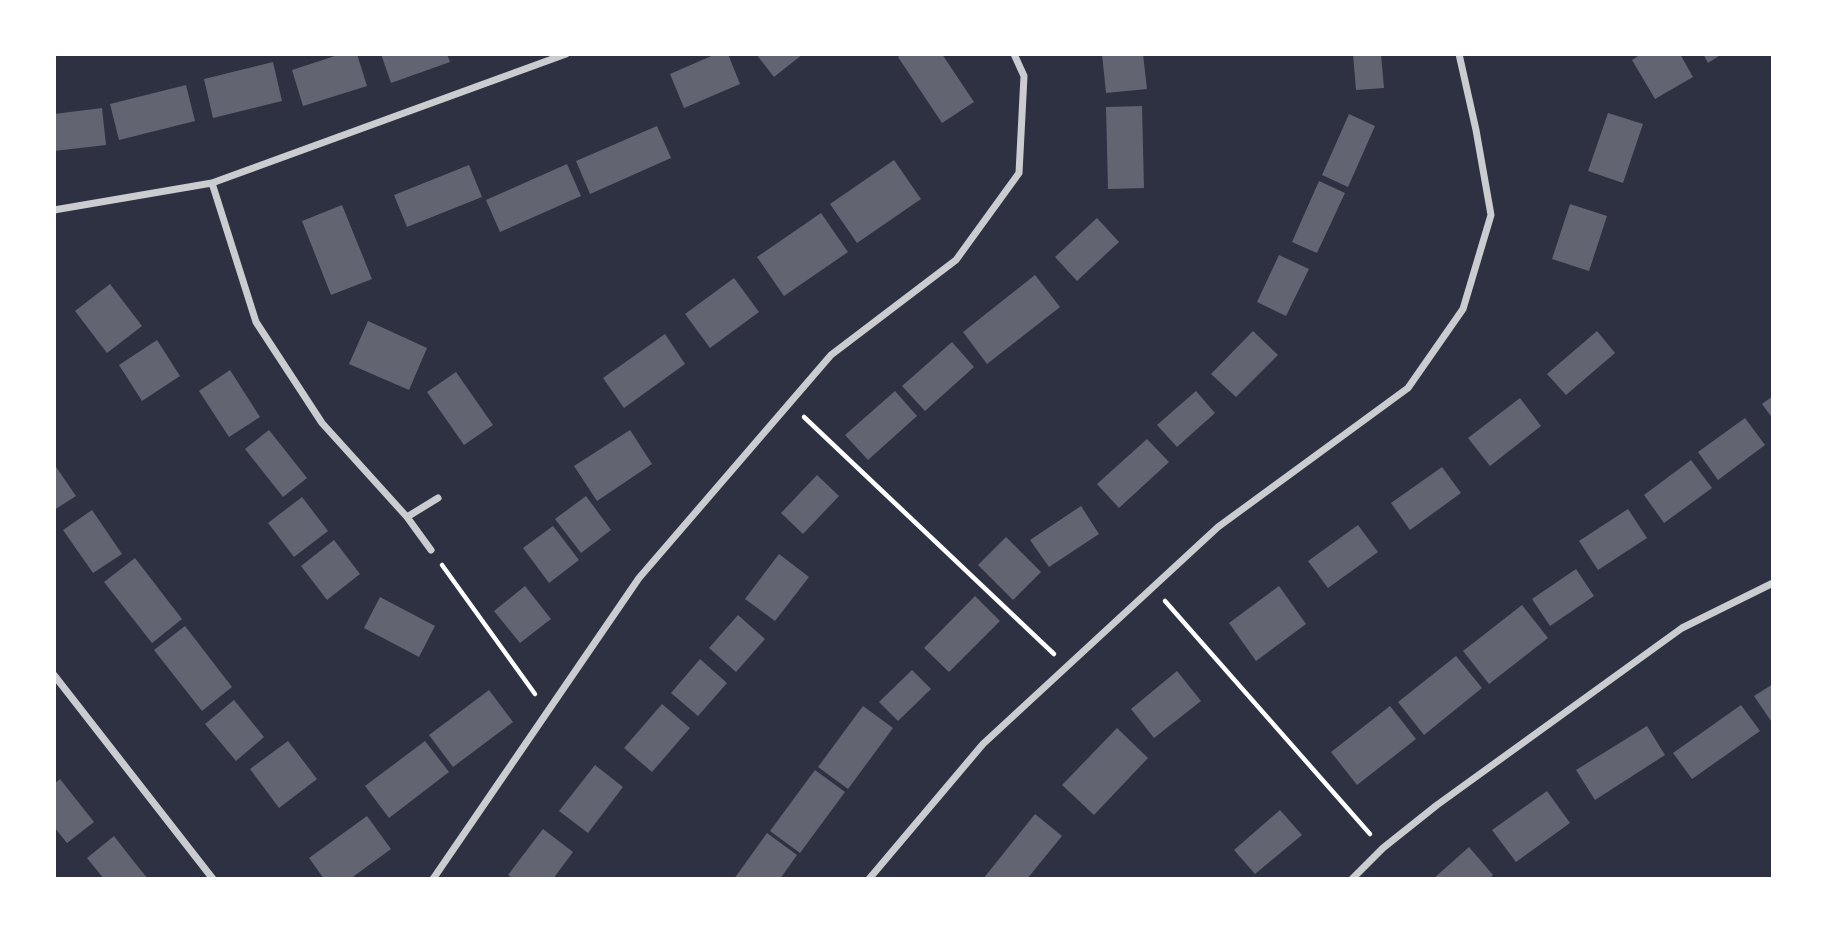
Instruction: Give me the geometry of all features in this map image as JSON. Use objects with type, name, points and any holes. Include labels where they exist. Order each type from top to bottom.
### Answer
[{"type":"street","points":[[54,210],[212,183],[566,54]]},
{"type":"street","points":[[433,879],[639,578],[831,355],[956,260],[1018,173],[1024,76],[1014,54]]},
{"type":"street","points":[[869,879],[984,744],[1217,527],[1408,388],[1463,309],[1491,215],[1459,54]]},
{"type":"street","points":[[212,183],[256,322],[322,423],[407,517],[431,550]]},
{"type":"street","points":[[407,517],[438,498]]},
{"type":"street","points":[[1352,879],[1383,848],[1437,805],[1682,628],[1773,583]]},
{"type":"street","points":[[54,675],[213,879]]},
{"type":"path","points":[[789,404],[1068,667]]},
{"type":"path","points":[[431,550],[548,712]]},
{"type":"path","points":[[1153,587],[1383,848]]},
{"type":"building","points":[[341,54],[357,54],[367,86],[303,106],[292,70]]},
{"type":"building","points":[[381,54],[447,54],[450,62],[391,83]]},
{"type":"building","points":[[716,54],[728,54],[740,84],[684,108],[670,74]]},
{"type":"building","points":[[756,54],[803,54],[774,77]]},
{"type":"building","points":[[901,54],[942,54],[974,102],[942,123],[898,57]]},
{"type":"building","points":[[1102,54],[1143,54],[1147,89],[1106,93]]},
{"type":"building","points":[[1353,54],[1381,54],[1384,88],[1356,90]]},
{"type":"building","points":[[1641,54],[1680,54],[1693,77],[1655,99],[1632,60]]},
{"type":"building","points":[[1703,54],[1722,54],[1708,63]]},
{"type":"building","points":[[273,62],[282,101],[213,118],[204,79]]},
{"type":"building","points":[[186,85],[195,121],[119,140],[110,104]]},
{"type":"building","points":[[1142,106],[1144,188],[1108,189],[1106,107]]},
{"type":"building","points":[[102,108],[106,145],[54,151],[54,114]]},
{"type":"building","points":[[1608,113],[1643,124],[1623,183],[1588,171]]},
{"type":"building","points":[[1349,114],[1375,126],[1348,187],[1322,175]]},
{"type":"building","points":[[657,126],[671,158],[590,194],[576,161]]},
{"type":"building","points":[[894,160],[921,199],[857,243],[830,204]]},
{"type":"building","points":[[567,164],[581,196],[500,232],[486,200]]},
{"type":"building","points":[[469,165],[482,197],[407,227],[394,195]]},
{"type":"building","points":[[1319,181],[1345,193],[1317,253],[1292,242]]},
{"type":"building","points":[[1570,204],[1607,216],[1589,271],[1552,259]]},
{"type":"building","points":[[342,205],[372,279],[331,295],[302,221]]},
{"type":"building","points":[[821,213],[848,252],[784,296],[757,257]]},
{"type":"building","points":[[1097,218],[1119,242],[1077,281],[1055,257]]},
{"type":"building","points":[[1279,255],[1309,269],[1286,316],[1257,302]]},
{"type":"building","points":[[1035,275],[1060,307],[987,364],[963,332]]},
{"type":"building","points":[[734,278],[759,312],[710,348],[685,314]]},
{"type":"building","points":[[110,284],[142,326],[107,353],[75,311]]},
{"type":"building","points":[[368,321],[427,348],[409,390],[349,364]]},
{"type":"building","points":[[1253,331],[1278,355],[1236,397],[1211,374]]},
{"type":"building","points":[[1597,331],[1615,353],[1566,395],[1547,374]]},
{"type":"building","points":[[665,334],[685,364],[624,408],[603,378]]},
{"type":"building","points":[[157,340],[180,376],[142,401],[119,365]]},
{"type":"building","points":[[952,342],[974,367],[925,411],[902,386]]},
{"type":"building","points":[[230,370],[260,417],[229,437],[199,391]]},
{"type":"building","points":[[456,372],[493,425],[464,445],[427,392]]},
{"type":"building","points":[[895,391],[917,416],[868,460],[845,435]]},
{"type":"building","points":[[1196,391],[1215,413],[1177,447],[1157,425]]},
{"type":"building","points":[[1773,396],[1773,419],[1762,404]]},
{"type":"building","points":[[1520,398],[1541,426],[1490,466],[1468,438]]},
{"type":"building","points":[[1745,418],[1765,445],[1718,480],[1698,452]]},
{"type":"building","points":[[269,430],[307,478],[283,497],[245,449]]},
{"type":"building","points":[[630,430],[652,464],[597,501],[574,466]]},
{"type":"building","points":[[1147,439],[1169,462],[1119,508],[1097,484]]},
{"type":"building","points":[[1691,460],[1712,488],[1664,523],[1644,495]]},
{"type":"building","points":[[54,464],[76,496],[54,510]]},
{"type":"building","points":[[1442,467],[1461,493],[1410,530],[1391,503]]},
{"type":"building","points":[[817,475],[839,496],[803,534],[781,513]]},
{"type":"building","points":[[586,496],[611,530],[581,553],[555,519]]},
{"type":"building","points":[[302,497],[328,531],[294,557],[268,523]]},
{"type":"building","points":[[1081,506],[1099,534],[1049,567],[1030,540]]},
{"type":"building","points":[[1628,509],[1647,538],[1598,570],[1579,541]]},
{"type":"building","points":[[92,510],[122,554],[93,573],[63,530]]},
{"type":"building","points":[[1358,525],[1378,552],[1328,588],[1308,561]]},
{"type":"building","points":[[553,526],[579,560],[549,583],[523,548]]},
{"type":"building","points":[[1006,537],[1041,572],[1013,600],[978,565]]},
{"type":"building","points":[[334,540],[360,574],[327,600],[301,566]]},
{"type":"building","points":[[779,554],[809,577],[775,621],[745,599]]},
{"type":"building","points":[[135,558],[182,619],[152,643],[104,582]]},
{"type":"building","points":[[1576,569],[1594,596],[1550,626],[1532,599]]},
{"type":"building","points":[[525,586],[551,619],[520,643],[494,611]]},
{"type":"building","points":[[1279,586],[1306,624],[1256,661],[1229,623]]},
{"type":"building","points":[[975,596],[1000,621],[949,672],[924,648]]},
{"type":"building","points":[[380,597],[435,626],[419,657],[364,628]]},
{"type":"building","points":[[1522,605],[1548,638],[1489,684],[1463,651]]},
{"type":"building","points":[[738,615],[765,639],[736,672],[709,648]]},
{"type":"building","points":[[185,626],[232,687],[202,711],[154,650]]},
{"type":"building","points":[[1456,656],[1482,688],[1424,735],[1398,702]]},
{"type":"building","points":[[700,659],[727,683],[698,716],[671,693]]},
{"type":"building","points":[[912,670],[931,689],[898,721],[879,702]]},
{"type":"building","points":[[1177,671],[1201,701],[1154,738],[1131,709]]},
{"type":"building","points":[[1773,684],[1773,724],[1754,696]]},
{"type":"building","points":[[489,690],[513,722],[453,767],[429,735]]},
{"type":"building","points":[[234,700],[264,737],[236,761],[205,724]]},
{"type":"building","points":[[662,704],[690,728],[652,772],[624,748]]},
{"type":"building","points":[[1741,705],[1760,731],[1692,779],[1673,753]]},
{"type":"building","points":[[863,706],[893,728],[848,789],[818,767]]},
{"type":"building","points":[[1390,706],[1416,739],[1357,785],[1331,752]]},
{"type":"building","points":[[1647,726],[1665,755],[1595,800],[1576,770]]},
{"type":"building","points":[[1117,728],[1148,758],[1094,815],[1062,785]]},
{"type":"building","points":[[288,741],[317,779],[279,808],[250,769]]},
{"type":"building","points":[[425,741],[449,772],[389,818],[365,786]]},
{"type":"building","points":[[595,765],[623,787],[588,833],[559,811]]},
{"type":"building","points":[[815,770],[845,792],[800,853],[770,831]]},
{"type":"building","points":[[60,779],[94,822],[67,843],[54,827],[54,784]]},
{"type":"building","points":[[1547,791],[1570,823],[1516,862],[1492,830]]},
{"type":"building","points":[[1280,810],[1302,835],[1255,874],[1234,850]]},
{"type":"building","points":[[1035,814],[1062,836],[1027,879],[983,879]]},
{"type":"building","points":[[367,816],[391,849],[350,879],[324,879],[309,858]]},
{"type":"building","points":[[543,829],[573,852],[553,879],[514,879],[508,875]]},
{"type":"building","points":[[767,833],[797,855],[780,879],[734,879]]},
{"type":"building","points":[[114,836],[148,879],[104,879],[87,858]]},
{"type":"building","points":[[1469,847],[1493,875],[1489,879],[1433,879]]}]
